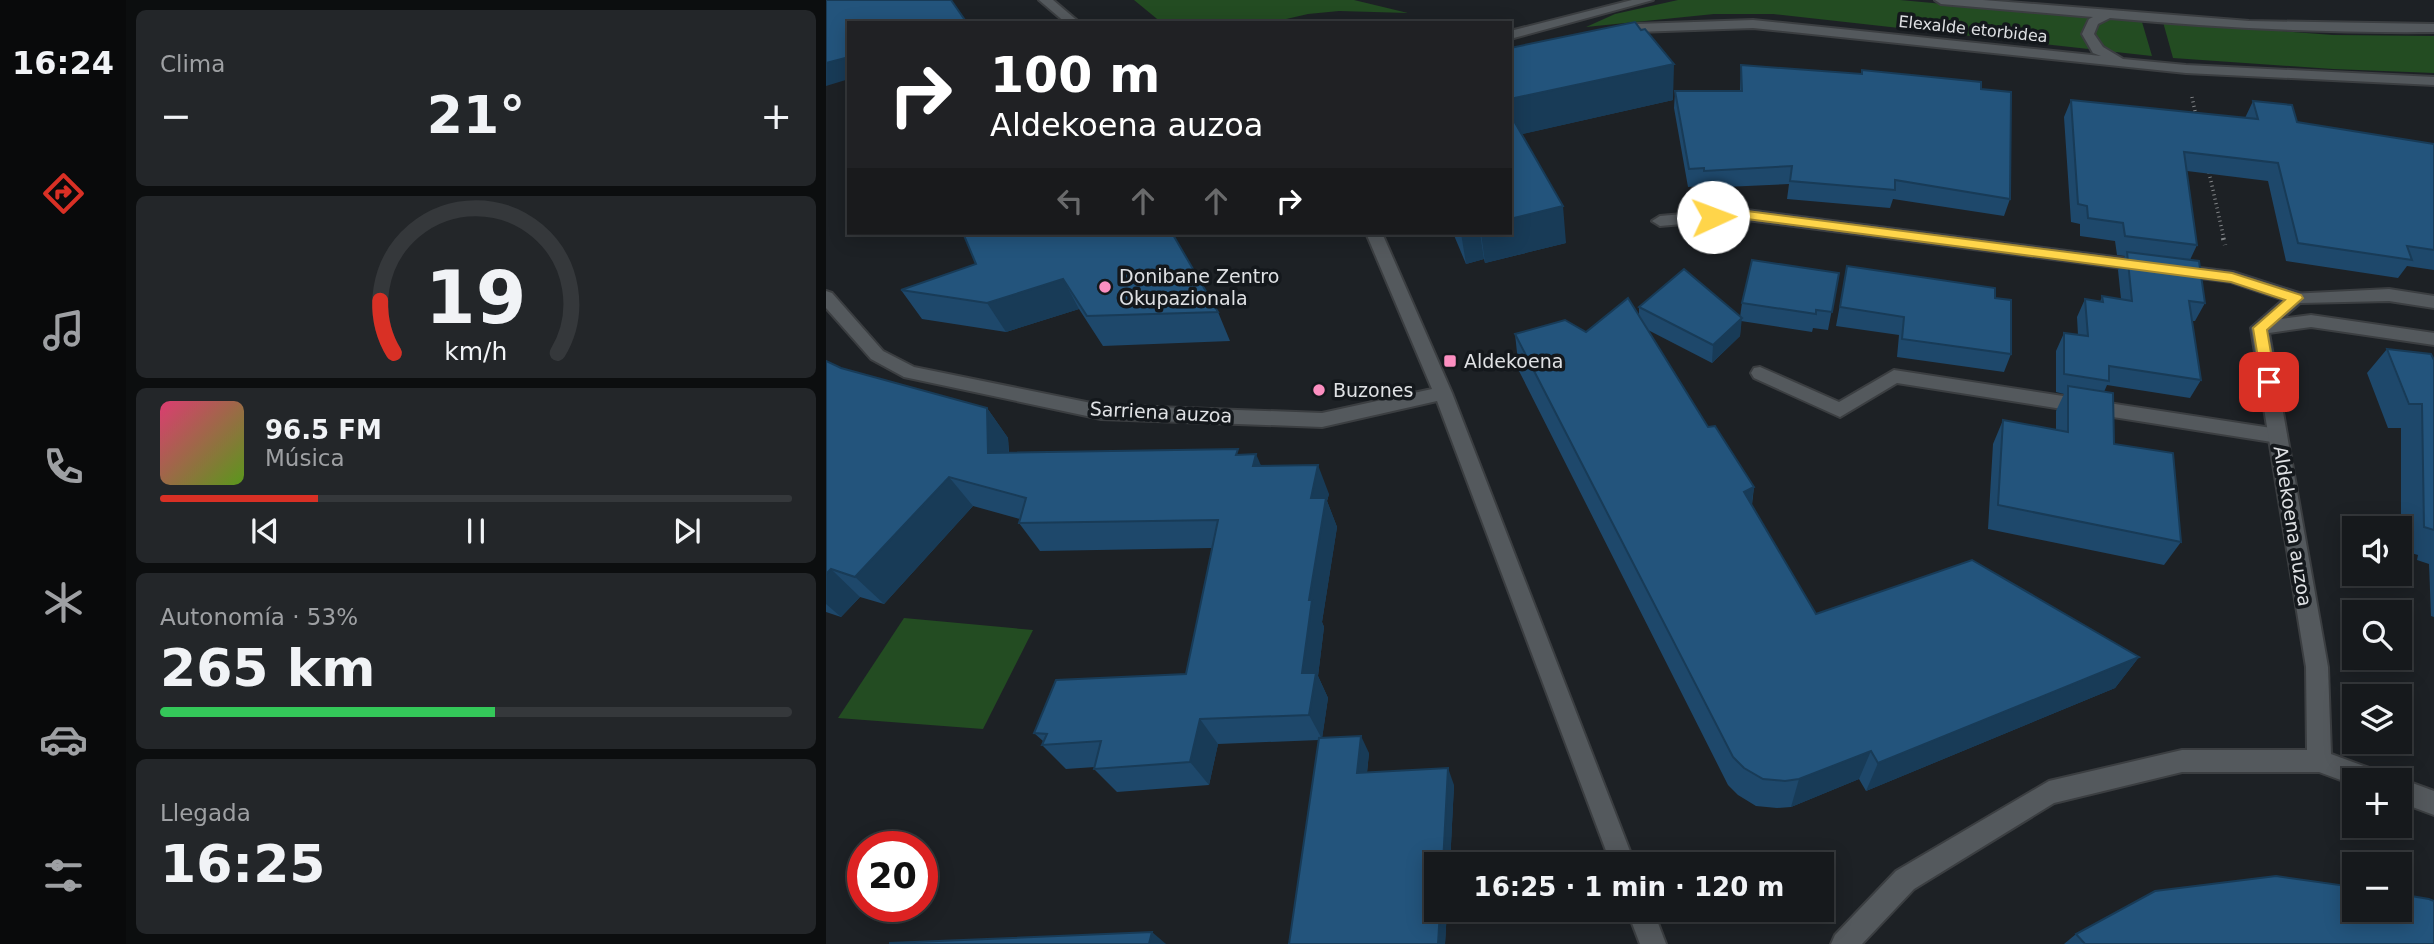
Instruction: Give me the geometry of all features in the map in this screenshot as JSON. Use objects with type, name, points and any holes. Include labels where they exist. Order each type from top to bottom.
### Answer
[{"type":"street","points":[[1045,0],[1071,21]]},
{"type":"street","points":[[1512,35],[1647,0]]},
{"type":"street","name":"Elexalde etorbidea","points":[[1941,0],[2367,30],[2434,28]]},
{"type":"street","points":[[2110,14],[2092,22],[2088,34],[2098,50],[2123,62]]},
{"type":"street","name":"Elexalde etorbidea","points":[[1598,35],[1636,28],[1753,24],[2186,69],[2434,81]]},
{"type":"street","points":[[1660,221],[1739,214],[2232,277],[2296,298],[2389,295],[2434,302]]},
{"type":"street","points":[[1375,235],[1443,393],[1618,852]]},
{"type":"street","name":"Sarriena auzoa","points":[[826,297],[877,355],[910,372],[1101,412],[1322,420],[1443,393]]},
{"type":"street","points":[[2260,328],[2296,298]]},
{"type":"street","points":[[2260,328],[2311,321],[2434,339]]},
{"type":"street","name":"Aldekoena auzoa","points":[[2260,328],[2317,667],[2319,761]]},
{"type":"street","points":[[1760,373],[1840,410],[1894,376],[2278,436]]},
{"type":"street","points":[[1844,944],[1905,880],[2049,793],[2182,761],[2319,761],[2342,769]]},
{"type":"street","points":[[2412,795],[2434,803]]},
{"type":"street","points":[[1645,922],[1653,944]]},
{"type":"path","points":[[2186,69],[2197,121]]},
{"type":"path","points":[[2206,160],[2232,277]]},
{"type":"green space","points":[[1134,0],[1354,0],[1408,13],[1339,11],[1278,21],[1160,21]]},
{"type":"green space","points":[[1678,0],[1900,0],[2142,22],[2152,56],[1773,14],[1714,14],[1586,27],[1615,14]]},
{"type":"green space","points":[[2163,22],[2333,35],[2434,36],[2434,73],[2173,58]]},
{"type":"green space","points":[[904,618],[1033,630],[983,729],[838,718]]},
{"type":"building","points":[[826,0],[951,0],[966,21],[847,21],[847,58],[826,63]]},
{"type":"building","points":[[1635,22],[1641,30],[1645,29],[1674,64],[1512,99],[1512,48]]},
{"type":"building","points":[[1741,65],[1862,74],[1862,70],[1981,82],[1981,89],[2011,92],[2010,199],[1895,180],[1895,190],[1790,181],[1792,166],[1704,171],[1704,168],[1689,169],[1675,91],[1742,91]]},
{"type":"building","points":[[2071,100],[2258,119],[2253,101],[2292,105],[2297,122],[2434,144],[2434,250],[2407,246],[2412,260],[2298,243],[2278,163],[2184,152],[2197,245],[2125,236],[2123,223],[2088,218],[2087,206],[2078,204]]},
{"type":"building","points":[[1512,117],[1563,206],[1512,219]]},
{"type":"building","points":[[964,235],[1173,235],[1218,312],[1087,316],[1063,279],[987,303],[901,290],[976,264]]},
{"type":"building","points":[[2127,252],[2199,261],[2205,303],[2189,301],[2201,380],[2109,366],[2109,381],[2064,374],[2064,333],[2088,336],[2085,299],[2103,302],[2102,296],[2132,301]]},
{"type":"building","points":[[1752,260],[1839,273],[1832,312],[1816,310],[1816,314],[1742,303]]},
{"type":"building","points":[[1847,266],[1995,288],[1995,298],[2011,300],[2011,354],[1902,339],[1904,317],[1840,307]]},
{"type":"building","points":[[1684,269],[1742,318],[1713,345],[1639,307]]},
{"type":"building","points":[[1628,298],[1708,427],[1715,426],[1754,487],[1744,492],[1816,614],[1972,560],[2139,657],[1878,763],[1871,751],[1799,779],[1785,781],[1763,779],[1744,768],[1733,757],[1515,334],[1565,320],[1586,332]]},
{"type":"building","points":[[2387,349],[2431,354],[2434,360],[2434,530],[2424,527],[2422,404],[2409,404]]},
{"type":"building","points":[[826,361],[841,368],[987,408],[988,453],[1238,449],[1236,455],[1256,454],[1253,466],[1318,465],[1311,498],[1326,498],[1309,600],[1312,600],[1302,673],[1316,673],[1309,715],[1200,719],[1190,762],[1094,769],[1101,741],[1042,745],[1047,734],[1034,733],[1056,680],[1186,674],[1218,520],[1019,523],[1026,498],[949,477],[855,577],[831,569],[826,574]]},
{"type":"building","points":[[2068,386],[2113,393],[2114,444],[2173,453],[2181,542],[1998,505],[2003,420],[2068,432]]},
{"type":"building","points":[[1361,736],[1357,773],[1448,768],[1444,852],[1424,852],[1424,922],[1439,922],[1438,944],[1289,944],[1319,738]]},
{"type":"building","points":[[2276,876],[2342,885],[2342,922],[2412,922],[2412,896],[2429,899],[2434,901],[2434,944],[2085,944],[2076,934],[2155,891]]},
{"type":"building","points":[[1152,932],[1149,944],[890,944],[890,943]]},
{"type":"place","name":"Donibane Zentro Okupazionala","points":[[1105,287]]},
{"type":"place","name":"Aldekoena","points":[[1450,361]]},
{"type":"place","name":"Buzones","points":[[1319,390]]},
{"type":"route","points":[[1713,217],[1739,214],[2232,277],[2296,298],[2260,328],[2269,382]]}]
